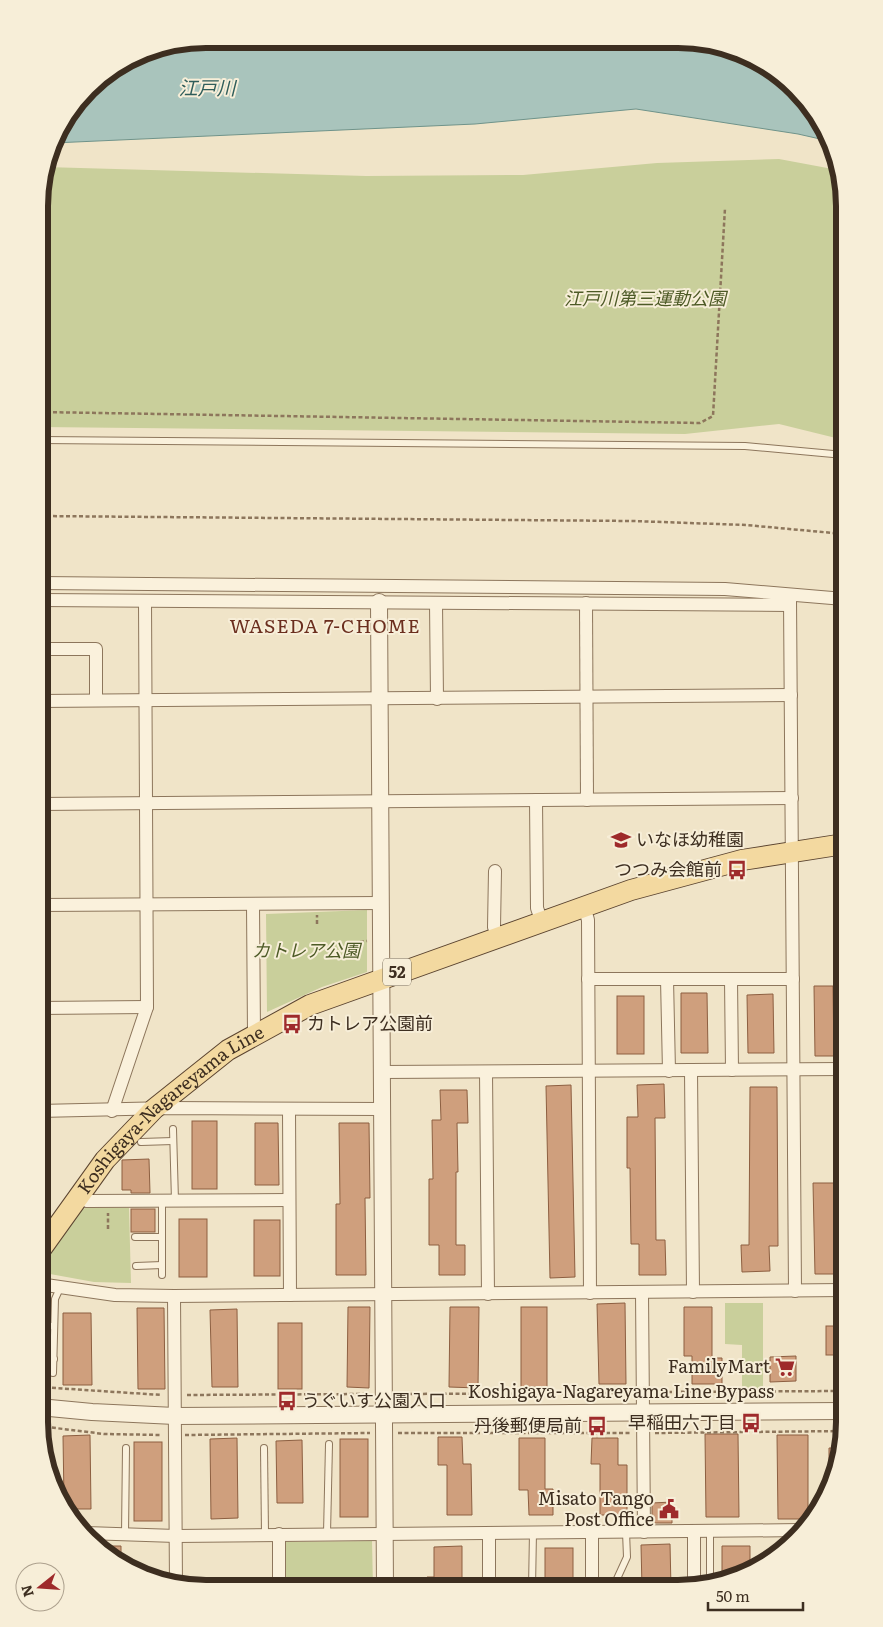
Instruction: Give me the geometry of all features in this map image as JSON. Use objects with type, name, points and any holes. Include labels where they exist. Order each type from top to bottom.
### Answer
[{"type":"main road","name":"Koshigaya-Nagareyama Line","points":[[47,1241],[105,1160],[154,1109],[202,1069],[254,1034],[310,1004],[540,920],[689,872],[792,850],[835,845]]},
{"type":"street","points":[[47,583],[589,586],[725,589],[790,600]]},
{"type":"street","points":[[47,600],[586,603],[836,599]]},
{"type":"street","points":[[112,1111],[148,1007],[145,600]]},
{"type":"street","points":[[790,600],[795,1291]]},
{"type":"street","points":[[379,602],[380,801],[383,872],[380,903],[385,1580]]},
{"type":"street","points":[[436,603],[437,699]]},
{"type":"street","points":[[586,603],[587,800]]},
{"type":"street","points":[[47,649],[96,649],[96,700]]},
{"type":"street","points":[[47,700],[437,699],[791,695]]},
{"type":"street","points":[[47,804],[792,798]]},
{"type":"street","points":[[536,800],[537,908],[540,920]]},
{"type":"street","points":[[495,871],[494,928],[497,936]]},
{"type":"street","points":[[47,905],[380,903]]},
{"type":"street","points":[[253,905],[254,1034]]},
{"type":"street","points":[[584,906],[588,920],[590,1293]]},
{"type":"street","points":[[588,979],[793,979]]},
{"type":"street","points":[[667,979],[669,1071]]},
{"type":"street","points":[[731,979],[732,1070]]},
{"type":"street","points":[[47,1008],[148,1007]]},
{"type":"street","points":[[382,1072],[835,1069]]},
{"type":"street","points":[[692,1071],[692,1292]]},
{"type":"street","points":[[486,1072],[488,1294]]},
{"type":"street","points":[[47,1111],[382,1109]]},
{"type":"street","points":[[289,1110],[290,1295]]},
{"type":"street","points":[[78,1197],[87,1201],[290,1200]]},
{"type":"street","points":[[47,1286],[115,1295],[174,1296],[835,1290]]},
{"type":"street","points":[[642,1293],[644,1532]]},
{"type":"street","points":[[174,1296],[176,1576]]},
{"type":"street","name":"Koshigaya-Nagareyama Line Bypass","points":[[47,1408],[175,1416],[835,1411]]},
{"type":"street","points":[[94,1533],[176,1536],[791,1531]]},
{"type":"street","points":[[592,1532],[592,1580]]},
{"type":"street","points":[[694,1532],[694,1578]]},
{"type":"street","points":[[489,1533],[490,1580]]},
{"type":"street","points":[[279,1534],[279,1580]]},
{"type":"lane","points":[[47,440],[745,446],[836,454]]},
{"type":"lane","points":[[162,1275],[162,1236],[168,1201],[173,1129]]},
{"type":"lane","points":[[140,1142],[173,1141]]},
{"type":"lane","points":[[135,1237],[162,1236]]},
{"type":"lane","points":[[136,1266],[162,1265]]},
{"type":"lane","points":[[53,1372],[55,1299],[60,1288]]},
{"type":"lane","points":[[47,1326],[54,1326]]},
{"type":"lane","points":[[47,1359],[54,1359]]},
{"type":"lane","points":[[327,1534],[329,1444]]},
{"type":"lane","points":[[125,1534],[126,1448]]},
{"type":"lane","points":[[264,1448],[264,1534]]},
{"type":"lane","points":[[532,1580],[533,1532]]},
{"type":"lane","points":[[616,1580],[627,1557],[626,1532]]},
{"type":"lane","points":[[710,1532],[710,1576]]},
{"type":"path","points":[[47,412],[700,423],[713,416],[725,208]]},
{"type":"path","points":[[47,516],[633,521],[746,525],[836,533]]},
{"type":"path","points":[[360,942],[371,941]]},
{"type":"path","points":[[108,1201],[108,1229]]},
{"type":"path","points":[[47,1388],[175,1396],[835,1391]]},
{"type":"path","points":[[48,1427],[104,1434],[175,1435],[835,1431]]},
{"type":"green space","name":"江戸川第三運動公園","points":[[779,159],[831,169],[836,205],[836,438],[779,424],[685,434],[47,427],[47,205],[52,167],[366,176],[523,175],[657,163]]},
{"type":"green space","name":"カトレア公園","points":[[367,910],[367,972],[322,987],[267,1012],[266,914]]},
{"type":"green space","points":[[87,1207],[129,1208],[131,1283],[94,1282],[47,1273],[47,1254],[78,1212]]},
{"type":"green space","points":[[725,1303],[763,1303],[763,1390],[742,1390],[742,1345],[725,1344]]},
{"type":"green space","points":[[372,1541],[373,1580],[285,1580],[284,1542]]},
{"type":"water","name":"江戸川","points":[[205,47],[678,47],[709,51],[729,56],[748,64],[782,87],[809,118],[821,139],[636,109],[475,124],[60,143],[80,109],[109,80],[135,64],[154,56],[185,49]]},
{"type":"building","points":[[814,986],[833,986],[834,1056],[815,1056]]},
{"type":"building","points":[[681,993],[707,993],[708,1053],[681,1053]]},
{"type":"building","points":[[773,994],[774,1053],[748,1053],[747,995]]},
{"type":"building","points":[[617,996],[644,996],[644,1054],[617,1054]]},
{"type":"building","points":[[664,1084],[665,1118],[655,1118],[656,1240],[665,1240],[666,1275],[639,1275],[639,1244],[631,1244],[630,1168],[627,1168],[627,1117],[638,1117],[637,1085]]},
{"type":"building","points":[[571,1085],[575,1277],[550,1278],[546,1086]]},
{"type":"building","points":[[750,1087],[777,1087],[778,1246],[769,1246],[770,1271],[742,1272],[741,1245],[749,1245]]},
{"type":"building","points":[[440,1090],[467,1090],[468,1123],[457,1123],[458,1172],[456,1172],[456,1245],[465,1245],[465,1275],[439,1275],[439,1245],[429,1245],[429,1179],[433,1179],[432,1120],[441,1120]]},
{"type":"building","points":[[192,1121],[217,1121],[217,1189],[192,1189]]},
{"type":"building","points":[[255,1123],[278,1123],[279,1185],[255,1185]]},
{"type":"building","points":[[339,1123],[369,1123],[370,1198],[365,1198],[366,1275],[336,1275],[336,1204],[340,1204]]},
{"type":"building","points":[[149,1159],[150,1193],[131,1193],[131,1190],[122,1190],[122,1160]]},
{"type":"building","points":[[813,1183],[834,1183],[835,1274],[815,1274]]},
{"type":"building","points":[[131,1209],[155,1209],[155,1232],[131,1232]]},
{"type":"building","points":[[179,1219],[207,1219],[207,1277],[179,1277]]},
{"type":"building","points":[[254,1220],[280,1220],[280,1276],[254,1276]]},
{"type":"building","points":[[625,1303],[626,1384],[599,1384],[597,1304]]},
{"type":"building","points":[[348,1307],[370,1307],[369,1388],[347,1387]]},
{"type":"building","points":[[450,1307],[479,1307],[478,1388],[449,1387]]},
{"type":"building","points":[[521,1307],[547,1307],[547,1387],[521,1387]]},
{"type":"building","points":[[684,1307],[712,1307],[712,1358],[722,1358],[722,1384],[692,1384],[692,1356],[684,1356]]},
{"type":"building","points":[[137,1308],[164,1308],[165,1389],[138,1389]]},
{"type":"building","points":[[237,1309],[238,1387],[212,1387],[210,1310]]},
{"type":"building","points":[[63,1313],[91,1313],[92,1385],[63,1385]]},
{"type":"building","points":[[278,1323],[302,1323],[302,1389],[278,1389]]},
{"type":"building","points":[[826,1326],[835,1326],[835,1355],[826,1355]]},
{"type":"building","points":[[796,1356],[796,1381],[770,1382],[770,1357]]},
{"type":"building","points":[[705,1434],[738,1434],[739,1517],[706,1517]]},
{"type":"building","points":[[90,1435],[91,1509],[74,1509],[64,1492],[63,1436]]},
{"type":"building","points":[[777,1435],[808,1435],[808,1510],[802,1519],[778,1519]]},
{"type":"building","points":[[438,1437],[462,1437],[463,1464],[471,1464],[472,1515],[447,1515],[447,1465],[438,1465]]},
{"type":"building","points":[[237,1438],[238,1518],[211,1519],[210,1439]]},
{"type":"building","points":[[519,1438],[545,1438],[545,1489],[553,1489],[553,1515],[529,1515],[528,1490],[519,1490]]},
{"type":"building","points":[[592,1438],[618,1438],[618,1465],[627,1465],[627,1515],[600,1515],[600,1464],[591,1464]]},
{"type":"building","points":[[340,1439],[368,1439],[368,1517],[340,1517]]},
{"type":"building","points":[[302,1440],[303,1503],[277,1503],[276,1441]]},
{"type":"building","points":[[134,1442],[162,1442],[162,1521],[134,1521]]},
{"type":"building","points":[[829,1448],[833,1448],[832,1453],[829,1465]]},
{"type":"building","points":[[672,1502],[672,1523],[652,1523],[652,1503]]},
{"type":"building","points":[[670,1544],[671,1580],[642,1580],[641,1545]]},
{"type":"building","points":[[109,1546],[121,1546],[121,1555]]},
{"type":"building","points":[[462,1546],[462,1580],[427,1580],[427,1577],[434,1577],[434,1547]]},
{"type":"building","points":[[722,1546],[750,1546],[750,1562],[722,1573]]},
{"type":"building","points":[[545,1548],[573,1548],[573,1580],[545,1580]]},
{"type":"place","name":"いなほ幼稚園","points":[[621,840]]},
{"type":"place","name":"つつみ会館前","points":[[737,870]]},
{"type":"place","name":"カトレア公園前","points":[[292,1024]]},
{"type":"place","name":"FamilyMart","points":[[785,1367]]},
{"type":"place","name":"うぐいす公園入口","points":[[287,1401]]},
{"type":"place","name":"早稲田六丁目","points":[[751,1423]]},
{"type":"place","name":"丹後郵便局前","points":[[597,1426]]},
{"type":"place","name":"Misato Tango Post Office","points":[[669,1509]]},
{"type":"district","name":"WASEDA 7-CHOME","points":[[325,626]]}]
